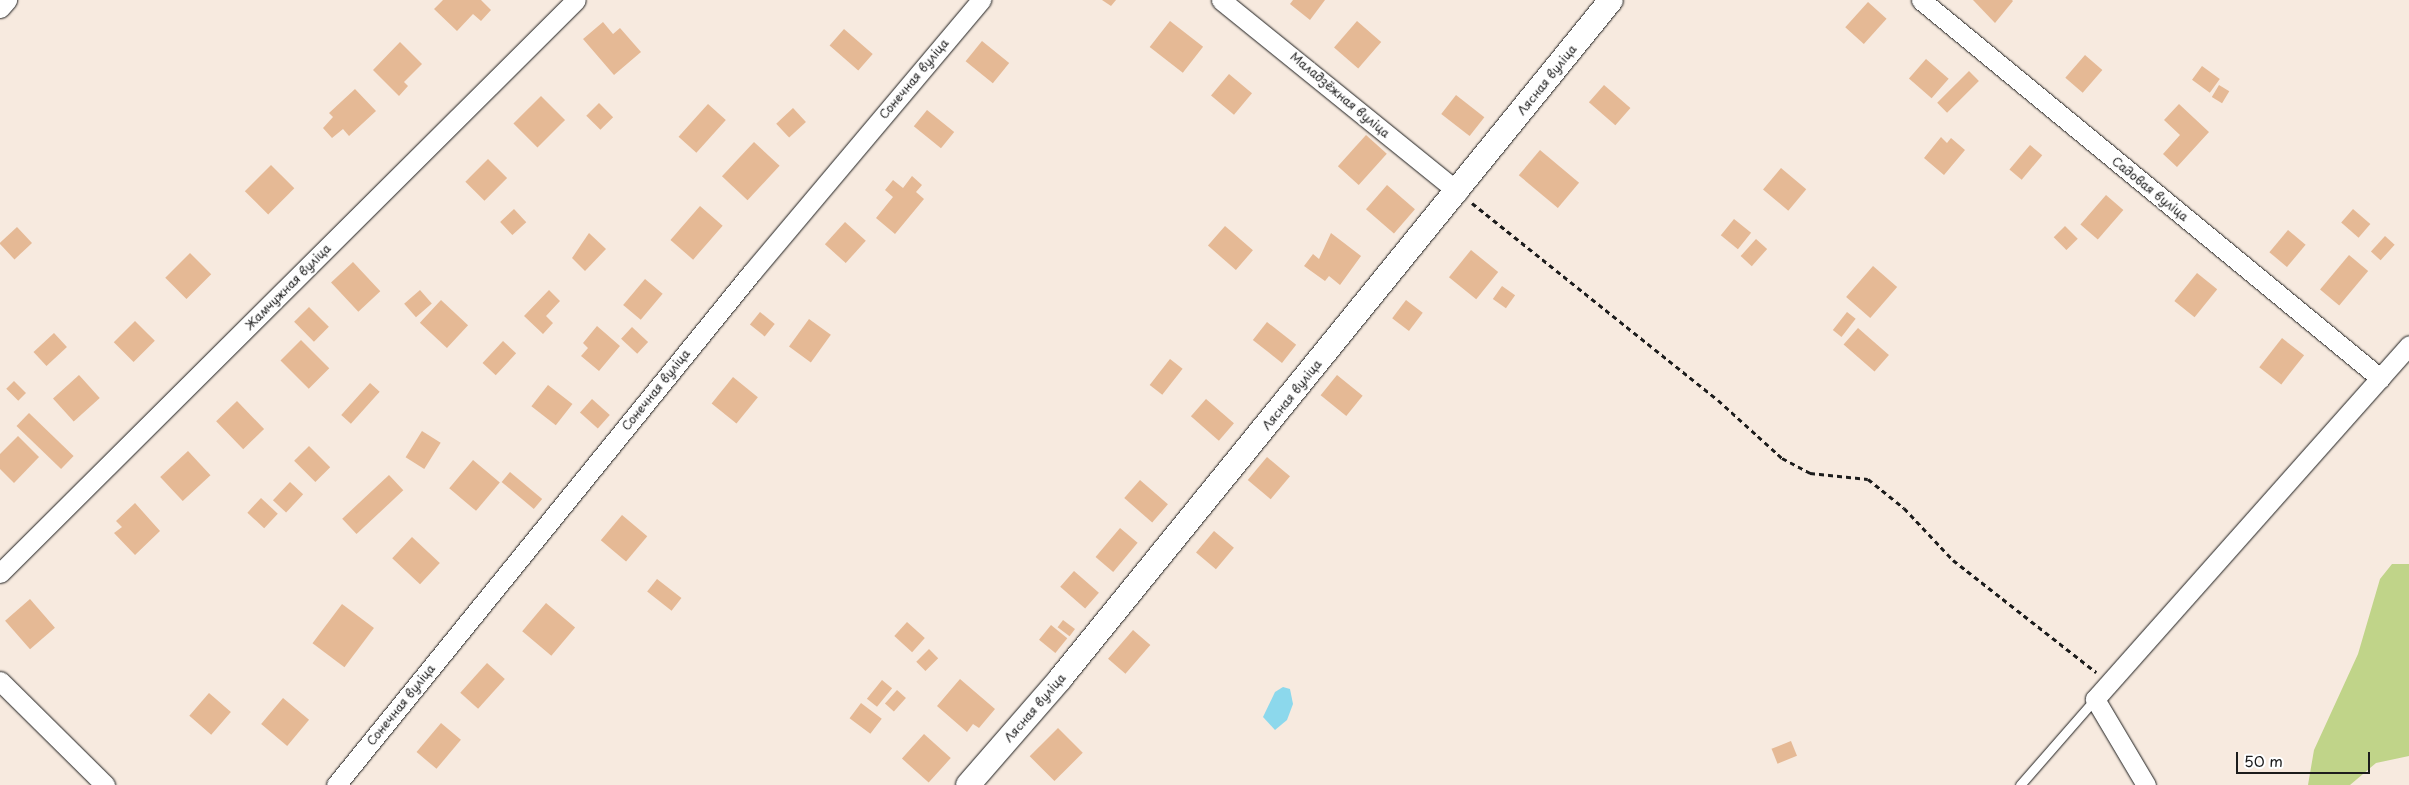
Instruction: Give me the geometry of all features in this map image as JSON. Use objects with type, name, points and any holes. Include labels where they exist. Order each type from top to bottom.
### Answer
[{"type":"street","points":[[0,8],[7,0]]},
{"type":"street","name":"Жамчужная вуліца","points":[[0,573],[576,0]]},
{"type":"street","name":"Сонечная вуліца","points":[[336,785],[752,272],[981,0]]},
{"type":"street","name":"Маладзёжная вуліца","points":[[1222,0],[1458,192]]},
{"type":"street","name":"Лясная вуліца","points":[[968,785],[1060,679],[1458,192],[1611,0]]},
{"type":"street","name":"Садовая вуліца","points":[[1920,0],[2380,378]]},
{"type":"street","points":[[2146,785],[2095,699],[2108,682],[2409,345]]},
{"type":"street","points":[[0,681],[105,785]]},
{"type":"lane","points":[[2020,785],[2095,699]]},
{"type":"path","points":[[1458,192],[1718,400],[1782,458],[1810,473],[1868,479],[1904,508],[1953,560],[2108,682]]},
{"type":"green space","points":[[2392,564],[2409,564],[2409,756],[2376,763],[2350,785],[2308,785],[2314,750],[2358,654],[2380,579]]},
{"type":"water","points":[[1283,687],[1290,689],[1293,704],[1287,720],[1275,730],[1263,717],[1275,692]]},
{"type":"building","points":[[443,0],[481,0],[491,10],[481,21],[473,14],[457,31],[434,9]]},
{"type":"building","points":[[1102,0],[1116,0],[1111,6]]},
{"type":"building","points":[[1293,0],[1325,0],[1310,20],[1290,4]]},
{"type":"building","points":[[1973,0],[2012,0],[2013,1],[1995,23]]},
{"type":"building","points":[[1868,2],[1887,19],[1864,44],[1845,27]]},
{"type":"building","points":[[1170,21],[1203,47],[1183,73],[1150,47]]},
{"type":"building","points":[[1357,21],[1381,42],[1358,68],[1334,47]]},
{"type":"building","points":[[603,22],[613,34],[620,28],[641,52],[614,75],[583,39]]},
{"type":"building","points":[[844,29],[873,54],[858,71],[830,46]]},
{"type":"building","points":[[982,41],[1009,63],[993,83],[966,61]]},
{"type":"building","points":[[400,42],[422,64],[404,82],[408,86],[399,96],[373,70]]},
{"type":"building","points":[[2085,55],[2102,70],[2083,93],[2065,78]]},
{"type":"building","points":[[1926,59],[1949,79],[1932,98],[1909,79]]},
{"type":"building","points":[[2202,66],[2220,79],[2210,93],[2192,80]]},
{"type":"building","points":[[1969,71],[1979,81],[1947,113],[1937,103]]},
{"type":"building","points":[[1229,74],[1252,93],[1234,115],[1211,95]]},
{"type":"building","points":[[1604,85],[1630,108],[1615,125],[1589,102]]},
{"type":"building","points":[[2219,85],[2229,91],[2222,103],[2212,97]]},
{"type":"building","points":[[355,89],[376,111],[349,136],[343,129],[332,138],[323,128],[333,117],[329,113]]},
{"type":"building","points":[[1456,95],[1484,117],[1470,136],[1441,114]]},
{"type":"building","points":[[541,96],[565,120],[537,148],[513,124]]},
{"type":"building","points":[[599,103],[613,117],[600,130],[586,116]]},
{"type":"building","points":[[708,104],[726,120],[696,153],[679,137]]},
{"type":"building","points":[[2179,104],[2209,132],[2177,167],[2163,154],[2180,135],[2164,120]]},
{"type":"building","points":[[793,108],[806,122],[789,138],[776,124]]},
{"type":"building","points":[[927,110],[954,132],[941,148],[914,126]]},
{"type":"building","points":[[1366,135],[1387,154],[1359,185],[1338,166]]},
{"type":"building","points":[[1941,137],[1947,143],[1951,138],[1965,150],[1944,175],[1924,158]]},
{"type":"building","points":[[754,142],[780,166],[748,200],[722,176]]},
{"type":"building","points":[[2030,145],[2042,155],[2022,180],[2009,170]]},
{"type":"building","points":[[1540,150],[1579,183],[1558,208],[1519,175]]},
{"type":"building","points":[[488,159],[507,178],[484,201],[465,182]]},
{"type":"building","points":[[271,165],[294,188],[268,214],[245,191]]},
{"type":"building","points":[[1781,168],[1806,189],[1788,211],[1763,189]]},
{"type":"building","points":[[912,176],[922,185],[916,192],[924,199],[895,234],[876,218],[893,197],[885,190],[893,180],[903,188]]},
{"type":"building","points":[[1387,185],[1415,209],[1394,233],[1366,209]]},
{"type":"building","points":[[2106,195],[2123,210],[2098,240],[2080,224]]},
{"type":"building","points":[[700,206],[723,226],[693,260],[670,240]]},
{"type":"building","points":[[514,209],[526,222],[512,235],[500,222]]},
{"type":"building","points":[[2353,209],[2370,224],[2359,238],[2341,223]]},
{"type":"building","points":[[1734,219],[1751,233],[1738,249],[1721,235]]},
{"type":"building","points":[[845,222],[866,241],[846,263],[825,244]]},
{"type":"building","points":[[1225,226],[1253,250],[1236,270],[1208,246]]},
{"type":"building","points":[[2065,226],[2078,239],[2066,250],[2054,237]]},
{"type":"building","points":[[17,227],[32,243],[14,259],[0,243]]},
{"type":"building","points":[[2288,230],[2306,245],[2287,267],[2269,252]]},
{"type":"building","points":[[589,233],[606,249],[585,271],[572,258]]},
{"type":"building","points":[[1331,233],[1361,256],[1340,285],[1329,276],[1325,281],[1304,266],[1313,254],[1319,259]]},
{"type":"building","points":[[2385,236],[2395,245],[2381,260],[2371,252]]},
{"type":"building","points":[[1756,239],[1767,249],[1752,266],[1741,256]]},
{"type":"building","points":[[1471,250],[1498,272],[1476,299],[1449,277]]},
{"type":"building","points":[[190,253],[211,274],[186,299],[165,278]]},
{"type":"building","points":[[2349,255],[2368,271],[2339,306],[2320,289]]},
{"type":"building","points":[[353,262],[380,291],[358,312],[331,282]]},
{"type":"building","points":[[1873,266],[1897,287],[1870,318],[1846,297]]},
{"type":"building","points":[[2197,273],[2217,289],[2195,317],[2174,301]]},
{"type":"building","points":[[645,279],[663,294],[641,320],[623,305]]},
{"type":"building","points":[[1502,286],[1515,295],[1506,308],[1493,299]]},
{"type":"building","points":[[420,290],[432,304],[416,317],[404,304]]},
{"type":"building","points":[[549,290],[560,301],[546,316],[553,323],[543,334],[524,316]]},
{"type":"building","points":[[441,300],[468,325],[447,348],[420,323]]},
{"type":"building","points":[[1406,300],[1423,313],[1409,331],[1392,318]]},
{"type":"building","points":[[309,307],[329,327],[314,342],[294,322]]},
{"type":"building","points":[[760,312],[775,324],[765,336],[750,324]]},
{"type":"building","points":[[1847,312],[1856,319],[1842,337],[1833,330]]},
{"type":"building","points":[[809,319],[831,335],[811,362],[789,347]]},
{"type":"building","points":[[135,321],[155,341],[134,362],[114,342]]},
{"type":"building","points":[[1267,322],[1296,345],[1282,363],[1253,340]]},
{"type":"building","points":[[597,326],[620,346],[599,371],[581,356],[588,348],[583,343]]},
{"type":"building","points":[[632,327],[648,342],[637,354],[621,339]]},
{"type":"building","points":[[1858,328],[1889,355],[1875,372],[1844,345]]},
{"type":"building","points":[[54,333],[67,347],[46,366],[34,352]]},
{"type":"building","points":[[2282,338],[2304,355],[2281,384],[2259,367]]},
{"type":"building","points":[[301,340],[329,368],[309,389],[280,361]]},
{"type":"building","points":[[503,341],[516,353],[496,375],[483,363]]},
{"type":"building","points":[[1170,359],[1183,369],[1162,395],[1150,385]]},
{"type":"building","points":[[79,375],[100,398],[74,421],[53,398]]},
{"type":"building","points":[[1337,375],[1363,396],[1346,416],[1321,395]]},
{"type":"building","points":[[733,377],[758,397],[736,424],[712,403]]},
{"type":"building","points":[[14,381],[26,393],[18,401],[6,389]]},
{"type":"building","points":[[370,383],[380,392],[351,424],[341,415]]},
{"type":"building","points":[[548,385],[572,404],[556,425],[531,406]]},
{"type":"building","points":[[592,399],[610,415],[598,428],[580,412]]},
{"type":"building","points":[[1206,399],[1234,423],[1219,441],[1191,416]]},
{"type":"building","points":[[237,401],[264,429],[243,449],[216,421]]},
{"type":"building","points":[[29,413],[74,456],[61,469],[16,426]]},
{"type":"building","points":[[422,431],[441,443],[424,469],[406,457]]},
{"type":"building","points":[[18,436],[39,457],[14,483],[0,469],[0,454]]},
{"type":"building","points":[[309,446],[330,467],[315,482],[294,461]]},
{"type":"building","points":[[188,451],[211,475],[183,501],[160,477]]},
{"type":"building","points":[[1267,457],[1290,476],[1271,499],[1248,480]]},
{"type":"building","points":[[473,460],[500,482],[476,511],[449,488]]},
{"type":"building","points":[[510,472],[542,499],[534,509],[502,482]]},
{"type":"building","points":[[389,475],[403,490],[357,534],[342,519]]},
{"type":"building","points":[[1140,480],[1168,504],[1152,522],[1124,498]]},
{"type":"building","points":[[290,482],[303,494],[286,513],[273,500]]},
{"type":"building","points":[[261,498],[278,514],[264,528],[247,513]]},
{"type":"building","points":[[135,503],[160,531],[135,555],[114,533],[122,527],[116,521]]},
{"type":"building","points":[[622,515],[647,536],[626,561],[601,540]]},
{"type":"building","points":[[1120,528],[1138,543],[1113,572],[1096,557]]},
{"type":"building","points":[[1214,531],[1234,548],[1216,569],[1196,552]]},
{"type":"building","points":[[412,537],[440,563],[420,584],[392,558]]},
{"type":"building","points":[[1074,571],[1099,593],[1085,608],[1060,587]]},
{"type":"building","points":[[657,579],[681,598],[672,611],[647,592]]},
{"type":"building","points":[[30,599],[55,628],[30,649],[5,621]]},
{"type":"building","points":[[546,603],[575,627],[551,656],[522,631]]},
{"type":"building","points":[[342,604],[374,628],[344,667],[313,643]]},
{"type":"building","points":[[1063,620],[1075,629],[1070,636],[1058,627]]},
{"type":"building","points":[[907,622],[925,638],[912,652],[894,636]]},
{"type":"building","points":[[1051,625],[1067,638],[1055,653],[1039,640]]},
{"type":"building","points":[[1133,630],[1150,645],[1125,674],[1108,659]]},
{"type":"building","points":[[929,649],[938,658],[925,671],[916,662]]},
{"type":"building","points":[[487,663],[505,679],[478,709],[460,693]]},
{"type":"building","points":[[960,679],[995,709],[979,728],[973,724],[967,732],[937,706]]},
{"type":"building","points":[[882,680],[892,688],[877,707],[867,699]]},
{"type":"building","points":[[897,690],[906,698],[894,711],[885,703]]},
{"type":"building","points":[[209,693],[231,712],[211,735],[189,716]]},
{"type":"building","points":[[283,698],[309,720],[287,746],[261,724]]},
{"type":"building","points":[[861,703],[882,719],[870,734],[850,718]]},
{"type":"building","points":[[441,723],[461,740],[436,769],[417,752]]},
{"type":"building","points":[[1058,728],[1083,753],[1054,781],[1030,756]]},
{"type":"building","points":[[924,734],[951,758],[929,783],[902,759]]},
{"type":"building","points":[[1791,741],[1797,756],[1778,764],[1772,749]]}]
